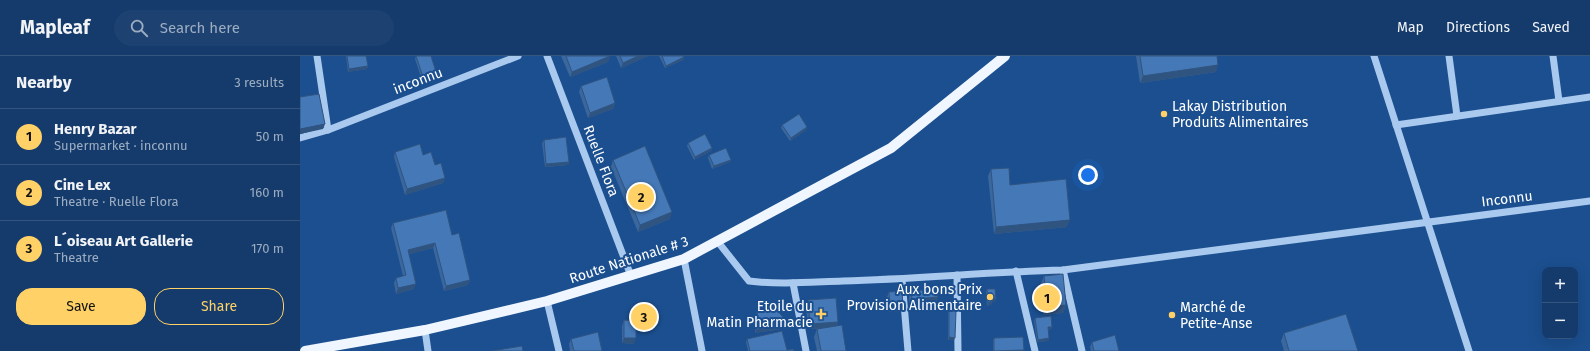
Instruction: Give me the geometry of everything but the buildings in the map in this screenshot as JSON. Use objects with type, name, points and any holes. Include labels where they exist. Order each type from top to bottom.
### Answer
[{"type":"main road","name":"Route Nationale # 3","points":[[305,351],[425,330],[547,301],[684,259],[891,148],[1005,56]]},
{"type":"street","points":[[317,56],[328,130]]},
{"type":"street","name":"inconnu","points":[[300,138],[328,130],[518,56]]},
{"type":"street","name":"Ruelle Flora","points":[[547,56],[631,276]]},
{"type":"street","points":[[1374,56],[1426,222],[1469,351]]},
{"type":"street","points":[[1449,56],[1457,116]]},
{"type":"street","points":[[1553,56],[1559,101]]},
{"type":"street","points":[[1396,124],[1590,97]]},
{"type":"street","name":"Inconnu","points":[[718,242],[749,281],[776,284],[902,280],[1016,271],[1063,270],[1590,201]]},
{"type":"street","points":[[684,259],[702,351]]},
{"type":"street","points":[[1063,270],[1082,351]]},
{"type":"street","points":[[1016,271],[1035,351]]},
{"type":"street","points":[[957,276],[958,351]]},
{"type":"street","points":[[902,280],[908,351]]},
{"type":"street","points":[[793,283],[806,351]]},
{"type":"street","points":[[547,301],[559,351]]},
{"type":"street","points":[[425,330],[428,351]]},
{"type":"place","name":"Lakay Distribution Produits Alimentaires","points":[[1164,114]]},
{"type":"place","name":"Cine Lex","points":[[641,197]]},
{"type":"place","name":"Aux bons Prix Provision Alimentaire","points":[[990,297]]},
{"type":"place","name":"Henry Bazar","points":[[1047,298]]},
{"type":"place","name":"Etoile du Matin Pharmacie","points":[[821,314]]},
{"type":"place","name":"Marché de Petite-Anse","points":[[1172,315]]},
{"type":"place","name":"L´oiseau Art Gallerie","points":[[644,317]]}]
